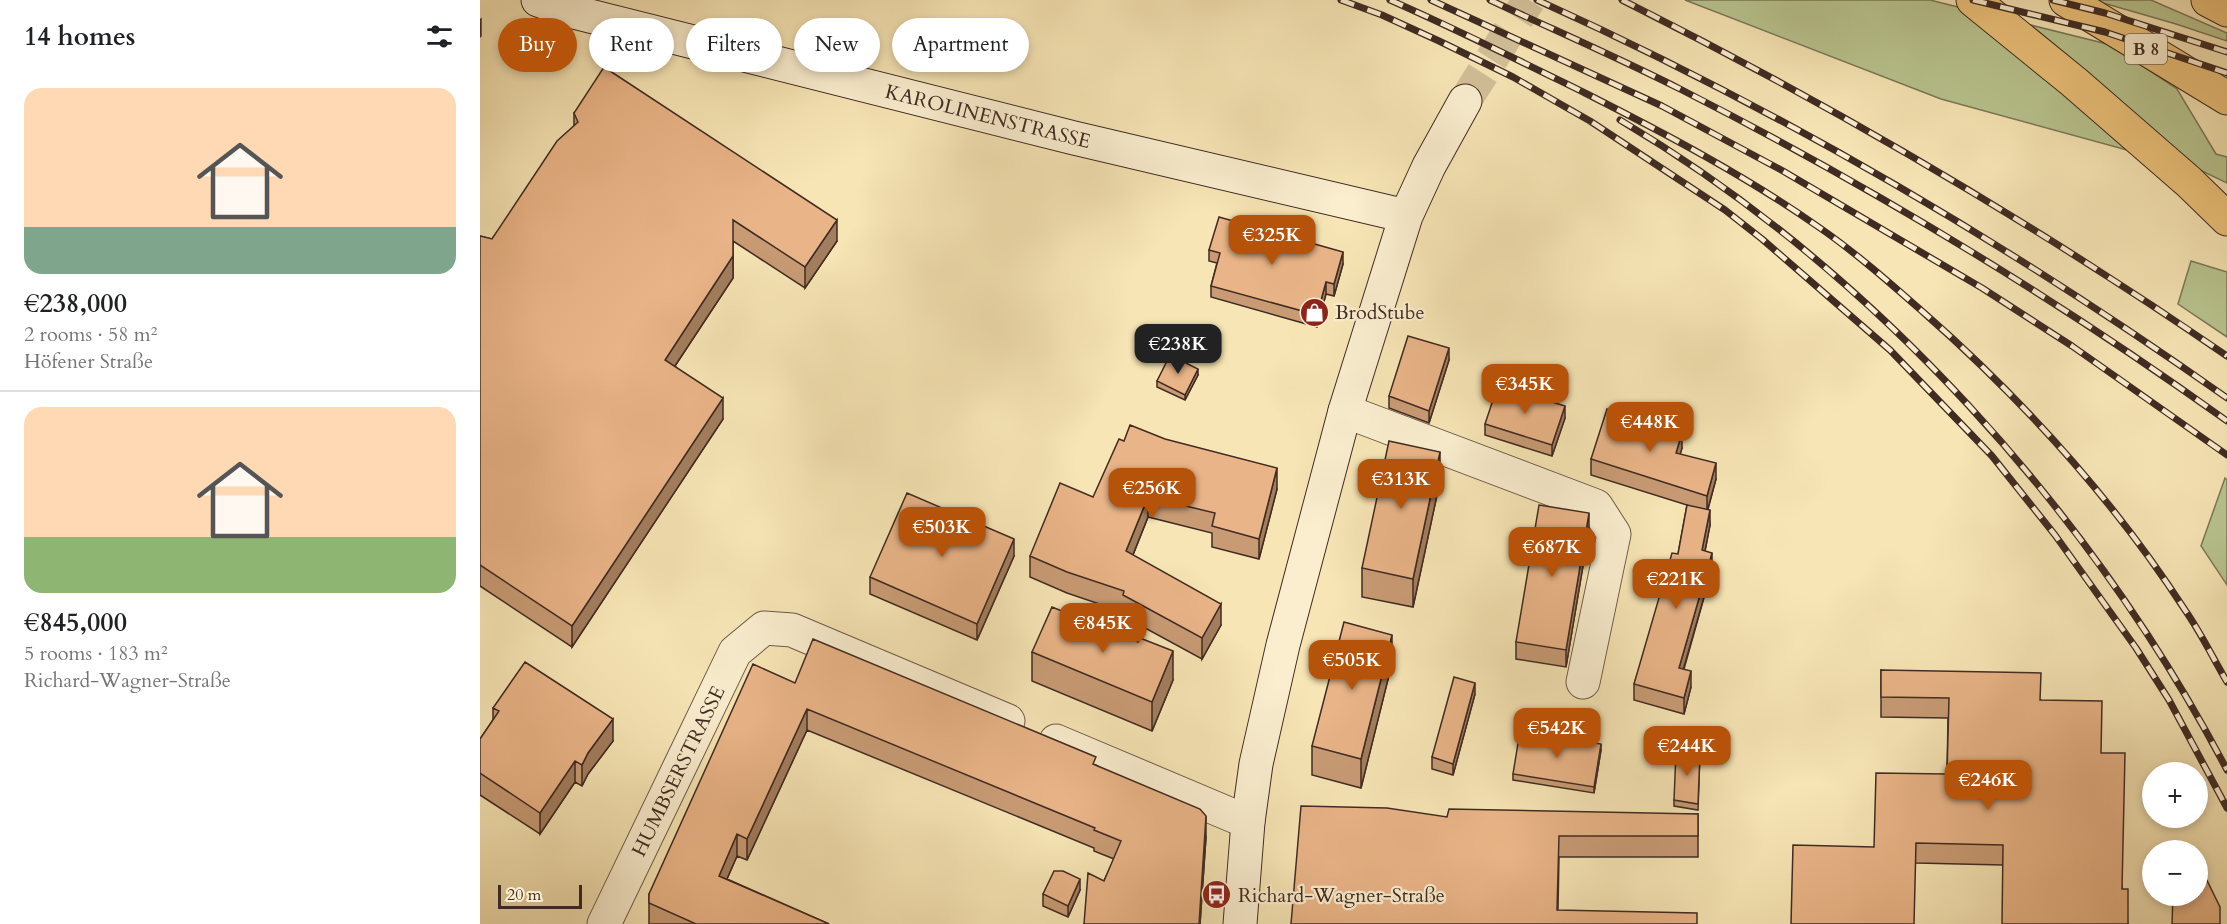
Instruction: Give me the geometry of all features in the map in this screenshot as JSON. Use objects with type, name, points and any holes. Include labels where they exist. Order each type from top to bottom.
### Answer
[{"type":"main road","points":[[1973,0],[2189,182],[2227,219]]},
{"type":"main road","name":"B 8","points":[[2066,0],[2227,98]]},
{"type":"main road","points":[[2208,0],[2227,10]]},
{"type":"street","name":"KAROLINENSTRASSE","points":[[538,0],[566,10],[1074,138],[1406,216]]},
{"type":"street","points":[[1240,924],[1248,822],[1256,764],[1268,705],[1345,411],[1406,216],[1429,166],[1465,101]]},
{"type":"street","points":[[1345,411],[1596,506],[1614,534],[1583,682]]},
{"type":"street","name":"HUMBSERSTRASSE","points":[[604,924],[735,652],[764,628],[792,630],[1248,822]]},
{"type":"green space","points":[[1685,0],[1930,0],[2111,45],[2177,89],[2216,154],[2227,157],[2227,183],[2200,170],[1941,99]]},
{"type":"green space","points":[[2093,0],[2151,0],[2227,33],[2227,41],[2176,24]]},
{"type":"green space","points":[[2191,261],[2227,272],[2227,337],[2178,304]]},
{"type":"green space","points":[[2225,478],[2227,480],[2227,585],[2201,546]]},
{"type":"building","points":[[601,72],[612,72],[837,220],[805,267],[733,220],[733,256],[665,360],[723,398],[572,626],[480,565],[480,236],[492,239],[557,141],[578,122],[574,113]]},
{"type":"building","points":[[1219,217],[1343,252],[1334,284],[1326,282],[1317,315],[1211,286],[1220,253],[1209,250]]},
{"type":"building","points":[[1408,336],[1449,348],[1429,411],[1389,396]]},
{"type":"building","points":[[1170,355],[1198,369],[1185,395],[1157,381]]},
{"type":"building","points":[[1498,385],[1565,406],[1552,445],[1485,424]]},
{"type":"building","points":[[1607,409],[1682,433],[1676,453],[1716,463],[1707,496],[1591,459]]},
{"type":"building","points":[[1130,425],[1165,439],[1277,468],[1259,539],[1212,526],[1215,513],[1148,497],[1126,551],[1221,604],[1202,638],[1123,595],[1124,591],[1067,572],[1030,556],[1060,483],[1093,497],[1119,439],[1124,441]]},
{"type":"building","points":[[1389,441],[1440,452],[1413,579],[1362,568]]},
{"type":"building","points":[[907,493],[1014,539],[977,624],[870,577]]},
{"type":"building","points":[[1539,505],[1589,513],[1566,650],[1516,642]]},
{"type":"building","points":[[1687,505],[1710,510],[1702,550],[1712,553],[1679,668],[1691,671],[1684,698],[1634,684],[1672,553],[1678,554]]},
{"type":"building","points":[[1052,607],[1138,642],[1140,638],[1173,651],[1152,702],[1032,652]]},
{"type":"building","points":[[1344,622],[1392,635],[1361,759],[1312,746]]},
{"type":"building","points":[[813,639],[1096,757],[1093,764],[1200,809],[1206,816],[1199,924],[1084,924],[1088,873],[1104,881],[1121,841],[1094,830],[1095,828],[807,709],[747,839],[737,834],[719,876],[829,924],[696,924],[649,903],[649,894],[753,664],[795,683]]},
{"type":"building","points":[[525,662],[613,719],[582,765],[575,761],[540,813],[480,773],[480,739],[499,711],[493,708]]},
{"type":"building","points":[[1881,670],[2041,673],[2040,700],[2102,701],[2101,753],[2125,753],[2122,889],[2128,889],[2128,924],[2002,924],[2003,845],[1916,843],[1914,924],[1791,924],[1793,845],[1874,847],[1876,773],[1947,774],[1949,698],[1881,697]]},
{"type":"building","points":[[1454,677],[1475,683],[1453,764],[1432,757]]},
{"type":"building","points":[[1520,731],[1601,744],[1594,787],[1513,774]]},
{"type":"building","points":[[1676,752],[1700,753],[1698,804],[1674,800]]},
{"type":"building","points":[[1301,806],[1387,808],[1447,817],[1449,809],[1698,814],[1698,836],[1559,836],[1557,910],[1697,913],[1697,924],[1291,924]]},
{"type":"building","points":[[1054,871],[1063,871],[1080,879],[1068,906],[1043,894]]},
{"type":"building","points":[[2208,882],[2220,907],[2220,924],[2172,924],[2173,906],[2208,906]]},
{"type":"tunnel","points":[[1465,101],[1529,0]]},
{"type":"railway","points":[[1341,0],[1382,15],[1439,41],[1513,77],[1590,121],[1725,210],[1762,239],[1890,350],[1992,456],[2055,535],[2136,648],[2169,700],[2227,808]]},
{"type":"railway","points":[[1390,0],[1536,69],[1675,140],[1792,209],[1860,258],[1911,301],[1996,380],[2097,490],[2157,569],[2196,628],[2227,682]]},
{"type":"railway","points":[[1431,0],[1662,106],[1783,171],[1982,288],[2072,346],[2227,455]]},
{"type":"railway","points":[[1490,0],[1682,90],[1823,165],[2029,287],[2227,421]]},
{"type":"railway","points":[[1537,0],[1716,87],[1891,182],[2062,287],[2227,398]]},
{"type":"railway","points":[[1622,0],[1777,81],[1931,168],[2081,259],[2227,356]]},
{"type":"railway","points":[[1973,0],[2105,32],[2227,73]]},
{"type":"railway","points":[[2053,0],[2105,13],[2227,52]]},
{"type":"railway","points":[[1620,120],[1713,180],[1802,248],[1887,323],[1967,404],[2042,490],[2110,580],[2172,674],[2227,770]]},
{"type":"place","name":"BrodStube","points":[[1314,312]]},
{"type":"place","name":"Richard-Wagner-Straße","points":[[1217,895]]}]
